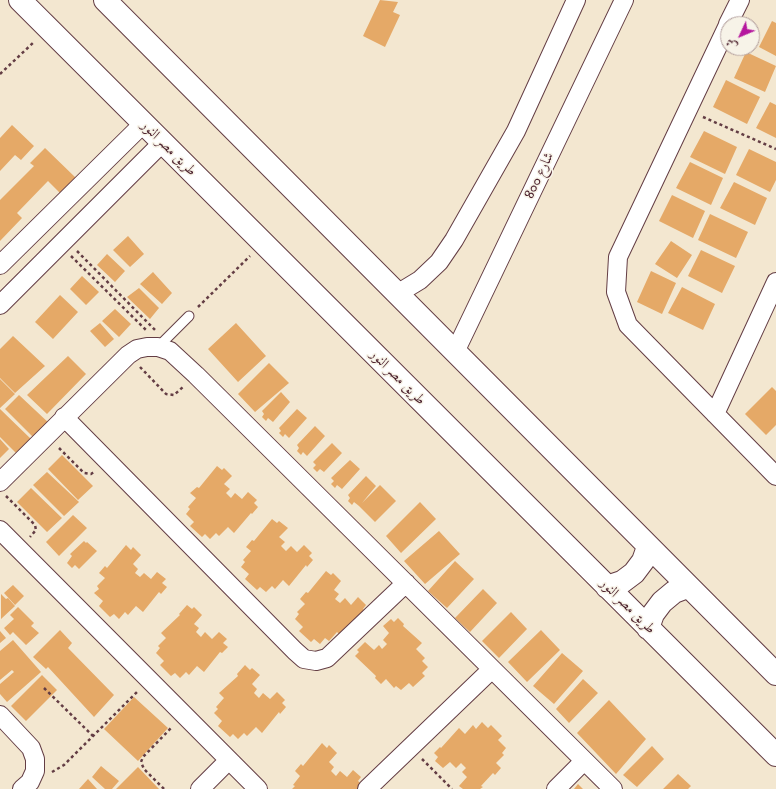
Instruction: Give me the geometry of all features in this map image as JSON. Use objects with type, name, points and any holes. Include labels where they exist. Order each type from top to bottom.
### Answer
[{"type":"street","name":"طريق مصر النور","points":[[20,0],[776,755]]},
{"type":"street","points":[[105,0],[776,674]]},
{"type":"street","points":[[397,294],[420,280],[439,262],[454,240],[516,132],[576,0]]},
{"type":"street","name":"شارع 800","points":[[455,352],[624,0]]},
{"type":"street","points":[[732,16],[740,0]]},
{"type":"street","points":[[720,41],[618,256],[616,292],[628,325],[776,476]]},
{"type":"street","points":[[0,265],[143,124]]},
{"type":"street","points":[[0,305],[162,143]]},
{"type":"street","points":[[715,414],[776,282]]},
{"type":"street","points":[[3,488],[47,435],[128,355],[137,349],[161,344],[196,375],[613,789]]},
{"type":"street","points":[[64,417],[304,659],[316,661],[327,658],[406,583]]},
{"type":"street","points":[[0,530],[258,789]]},
{"type":"street","points":[[607,587],[622,582],[634,573],[643,561],[648,547]]},
{"type":"street","points":[[648,628],[653,614],[662,602],[674,592],[688,587]]},
{"type":"street","points":[[367,789],[492,669]]},
{"type":"street","points":[[0,715],[31,748],[35,759],[35,771],[30,782],[22,789]]},
{"type":"street","points":[[200,789],[229,760]]},
{"type":"street","points":[[556,789],[584,761]]},
{"type":"lane","points":[[161,344],[189,316]]},
{"type":"path","points":[[0,74],[48,28]]},
{"type":"path","points":[[688,110],[776,149]]},
{"type":"path","points":[[63,242],[98,272],[120,295],[161,344]]},
{"type":"path","points":[[63,242],[92,277],[161,344]]},
{"type":"path","points":[[189,316],[263,244]]},
{"type":"path","points":[[92,277],[98,272]]},
{"type":"path","points":[[115,300],[120,295]]},
{"type":"path","points":[[128,355],[166,394],[171,396],[177,393],[196,375]]},
{"type":"path","points":[[47,435],[84,473],[93,474],[106,460]]},
{"type":"path","points":[[3,488],[35,526],[35,533],[19,549]]},
{"type":"path","points":[[35,771],[46,774],[55,771],[93,736],[149,680]]},
{"type":"path","points":[[44,688],[93,736]]},
{"type":"path","points":[[164,789],[144,769],[141,762],[143,757],[184,714]]},
{"type":"path","points":[[410,747],[452,789]]},
{"type":"building","points":[[380,0],[398,2],[393,12],[400,15],[385,47],[363,36]]},
{"type":"building","points":[[772,21],[776,23],[776,56],[760,48]]},
{"type":"building","points":[[744,56],[755,56],[776,66],[765,92],[734,78]]},
{"type":"building","points":[[726,80],[760,97],[747,124],[713,107]]},
{"type":"building","points":[[770,102],[776,105],[776,138],[756,128]]},
{"type":"building","points":[[12,125],[34,146],[21,160],[15,155],[0,171],[0,138]]},
{"type":"building","points":[[704,131],[737,147],[725,174],[690,157]]},
{"type":"building","points":[[45,148],[76,178],[61,194],[48,181],[17,213],[22,218],[0,241],[0,200],[34,166],[30,163]]},
{"type":"building","points":[[749,149],[776,162],[776,180],[770,192],[736,175]]},
{"type":"building","points":[[690,162],[723,178],[711,205],[676,188]]},
{"type":"building","points":[[734,182],[767,198],[755,225],[720,208]]},
{"type":"building","points":[[672,195],[705,211],[693,238],[659,221]]},
{"type":"building","points":[[710,214],[748,232],[736,258],[698,240]]},
{"type":"building","points":[[128,236],[144,254],[130,267],[113,250]]},
{"type":"building","points":[[671,241],[692,255],[677,278],[655,264]]},
{"type":"building","points":[[701,250],[735,266],[722,293],[688,276]]},
{"type":"building","points":[[107,254],[125,271],[115,282],[97,265]]},
{"type":"building","points":[[651,271],[676,283],[662,314],[637,302]]},
{"type":"building","points":[[153,272],[172,293],[162,304],[140,284]]},
{"type":"building","points":[[82,276],[99,292],[86,305],[70,289]]},
{"type":"building","points":[[682,287],[715,304],[703,330],[668,313]]},
{"type":"building","points":[[139,288],[159,308],[150,319],[127,297]]},
{"type":"building","points":[[60,295],[78,312],[53,339],[35,322]]},
{"type":"building","points":[[115,309],[131,324],[119,337],[102,321]]},
{"type":"building","points":[[100,323],[114,339],[105,347],[90,331]]},
{"type":"building","points":[[236,323],[266,356],[238,382],[208,349]]},
{"type":"building","points":[[13,336],[45,366],[15,393],[0,378],[0,349]]},
{"type":"building","points":[[68,356],[86,374],[47,414],[27,395]]},
{"type":"building","points":[[269,363],[289,383],[255,412],[238,394]]},
{"type":"building","points":[[0,379],[15,394],[0,408]]},
{"type":"building","points":[[772,387],[776,391],[776,425],[766,435],[745,414]]},
{"type":"building","points":[[281,392],[290,402],[273,422],[268,418],[266,421],[262,417],[264,414],[262,411]]},
{"type":"building","points":[[19,395],[51,425],[36,440],[5,409]]},
{"type":"building","points":[[0,409],[31,439],[17,454],[0,437]]},
{"type":"building","points":[[297,409],[307,418],[289,438],[285,434],[283,437],[279,433],[281,431],[279,428]]},
{"type":"building","points":[[315,426],[325,436],[307,456],[303,452],[301,455],[297,451],[299,448],[297,445]]},
{"type":"building","points":[[0,439],[9,449],[0,458]]},
{"type":"building","points":[[332,443],[342,453],[324,472],[320,469],[317,472],[313,468],[316,465],[313,462]]},
{"type":"building","points":[[62,455],[93,486],[78,500],[48,469]]},
{"type":"building","points":[[350,460],[360,469],[342,489],[337,485],[335,488],[331,484],[334,481],[331,478]]},
{"type":"building","points":[[217,466],[222,470],[224,468],[232,476],[224,484],[230,489],[226,493],[231,498],[235,493],[242,499],[248,492],[257,500],[254,503],[258,507],[234,533],[228,527],[219,536],[216,533],[210,539],[205,534],[202,537],[190,526],[194,522],[186,514],[190,509],[188,507],[196,498],[190,493],[197,487],[199,488]]},
{"type":"building","points":[[47,472],[79,502],[64,516],[33,485]]},
{"type":"building","points":[[366,476],[376,486],[362,503],[380,485],[396,501],[375,522],[354,502],[352,505],[348,501],[350,498],[348,495]]},
{"type":"building","points":[[31,488],[62,518],[47,532],[17,502]]},
{"type":"building","points":[[420,502],[436,519],[401,553],[386,536]]},
{"type":"building","points":[[73,515],[87,528],[59,556],[46,542]]},
{"type":"building","points":[[272,519],[277,523],[279,521],[288,528],[279,537],[285,542],[281,546],[286,551],[291,546],[297,552],[304,545],[312,553],[309,556],[313,560],[307,567],[306,565],[289,586],[283,580],[275,589],[272,586],[266,592],[260,587],[257,590],[245,579],[249,574],[241,567],[245,562],[243,560],[251,551],[246,547],[252,540],[254,541]]},
{"type":"building","points":[[439,531],[460,554],[425,584],[404,561]]},
{"type":"building","points":[[84,541],[97,551],[79,569],[75,565],[72,568],[67,563],[72,556],[70,554]]},
{"type":"building","points":[[126,545],[131,550],[133,547],[141,555],[133,564],[138,569],[135,573],[140,577],[144,573],[151,579],[157,572],[166,579],[162,583],[167,587],[161,594],[159,592],[143,612],[136,606],[128,615],[125,612],[119,619],[114,614],[110,617],[99,606],[103,601],[94,593],[99,589],[97,586],[105,578],[99,573],[105,566],[107,568]]},
{"type":"building","points":[[455,561],[474,579],[447,608],[428,591]]},
{"type":"building","points":[[326,571],[331,575],[333,573],[341,581],[334,590],[339,594],[335,599],[340,603],[345,598],[351,605],[358,597],[366,605],[363,609],[367,612],[343,638],[337,632],[329,641],[325,638],[320,644],[314,639],[311,642],[299,631],[303,627],[295,619],[299,614],[297,612],[305,604],[300,599],[306,592],[308,593]]},
{"type":"building","points":[[13,585],[24,596],[15,605],[4,593]]},
{"type":"building","points":[[483,589],[497,603],[470,632],[455,618]]},
{"type":"building","points":[[1,594],[6,599],[8,598],[15,606],[1,619]]},
{"type":"building","points":[[187,605],[192,609],[194,607],[202,615],[194,624],[199,628],[196,632],[201,637],[205,632],[212,639],[219,632],[227,639],[223,643],[228,647],[222,653],[220,652],[204,672],[197,666],[189,675],[186,672],[180,678],[175,673],[171,676],[160,665],[164,661],[156,653],[160,648],[158,646],[166,638],[161,633],[180,615],[179,614]]},
{"type":"building","points":[[18,607],[34,623],[31,626],[39,633],[26,645],[13,632],[10,635],[4,628],[14,619],[10,615]]},
{"type":"building","points":[[511,612],[527,629],[499,658],[482,641]]},
{"type":"building","points":[[398,618],[404,624],[403,626],[422,643],[416,649],[425,658],[422,661],[428,667],[422,673],[425,676],[413,687],[409,683],[401,690],[396,686],[394,688],[386,679],[381,684],[375,678],[376,676],[355,656],[359,652],[357,650],[365,642],[374,650],[379,645],[382,649],[387,644],[383,640],[389,633],[383,626],[391,619],[394,622]]},
{"type":"building","points":[[60,630],[72,643],[68,648],[114,695],[94,717],[48,667],[46,669],[33,657]]},
{"type":"building","points":[[541,630],[560,650],[527,682],[508,662]]},
{"type":"building","points":[[0,631],[6,638],[0,643]]},
{"type":"building","points":[[13,640],[41,672],[7,702],[0,694],[0,684],[14,672],[12,670],[0,680],[0,651]]},
{"type":"building","points":[[562,653],[583,671],[554,704],[533,686]]},
{"type":"building","points":[[245,665],[250,670],[252,668],[260,675],[252,684],[257,689],[254,693],[259,698],[263,693],[270,699],[277,692],[285,700],[282,703],[286,707],[280,714],[279,712],[262,733],[256,727],[247,736],[244,733],[238,739],[233,734],[230,737],[218,726],[222,721],[214,713],[218,709],[216,707],[224,698],[219,693],[238,676],[237,674]]},
{"type":"building","points":[[42,675],[57,690],[26,721],[11,706]]},
{"type":"building","points":[[583,679],[598,693],[569,723],[556,709]]},
{"type":"building","points":[[134,697],[168,728],[138,761],[104,729]]},
{"type":"building","points":[[609,700],[646,739],[616,774],[577,733]]},
{"type":"building","points":[[482,722],[488,728],[491,725],[502,736],[498,740],[506,748],[502,753],[504,755],[496,763],[501,768],[495,775],[493,773],[480,789],[463,789],[459,786],[467,777],[462,772],[466,768],[461,763],[456,768],[450,762],[443,768],[435,761],[438,757],[434,753],[440,747],[441,748],[459,728],[465,734],[473,725],[476,729]]},
{"type":"building","points":[[322,743],[327,748],[329,745],[337,753],[329,762],[334,767],[331,771],[336,776],[340,771],[347,777],[353,770],[361,777],[358,781],[363,785],[359,789],[292,789],[295,786],[293,785],[300,776],[295,771],[301,764],[303,766]]},
{"type":"building","points":[[652,746],[664,759],[637,787],[623,775]]},
{"type":"building","points":[[101,766],[119,781],[112,789],[105,789],[92,777]]},
{"type":"building","points":[[138,767],[159,789],[116,789]]},
{"type":"building","points":[[678,774],[691,786],[688,789],[663,789]]},
{"type":"building","points":[[88,779],[97,789],[79,789]]},
{"type":"building","points":[[578,784],[583,789],[574,789]]}]
